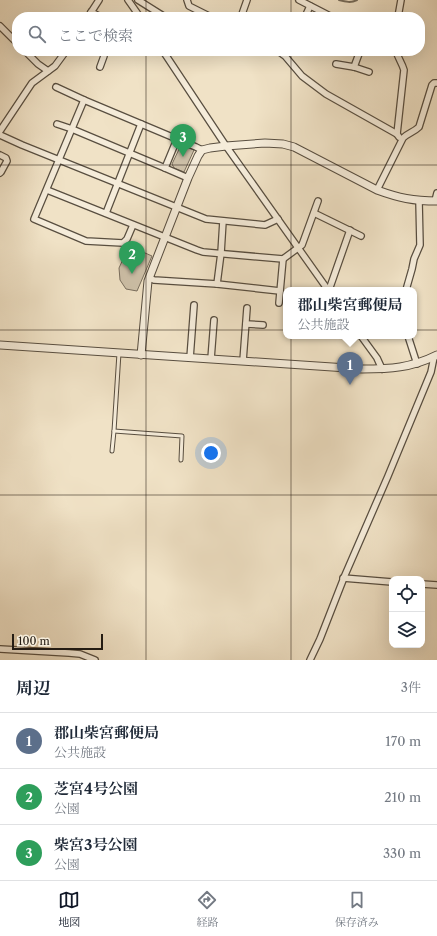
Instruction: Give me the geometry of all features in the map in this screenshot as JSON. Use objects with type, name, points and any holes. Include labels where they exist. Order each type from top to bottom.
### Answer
[{"type":"street","points":[[92,12],[99,0]]},
{"type":"street","points":[[128,0],[136,12]]},
{"type":"street","points":[[138,0],[157,12]]},
{"type":"street","points":[[187,0],[189,6],[201,12]]},
{"type":"street","points":[[243,12],[247,0]]},
{"type":"street","points":[[299,0],[322,12]]},
{"type":"street","points":[[399,12],[400,0]]},
{"type":"street","points":[[307,12],[310,6]]},
{"type":"street","points":[[0,26],[12,38]]},
{"type":"street","points":[[30,56],[48,71]]},
{"type":"street","points":[[0,130],[2,123],[32,83],[57,64],[63,56]]},
{"type":"street","points":[[100,67],[104,56]]},
{"type":"street","points":[[166,56],[226,146],[327,287]]},
{"type":"street","points":[[285,56],[302,76],[326,94],[397,134],[402,140]]},
{"type":"street","points":[[354,67],[358,56]]},
{"type":"street","points":[[397,134],[404,70],[403,64],[398,56]]},
{"type":"street","points":[[336,64],[354,67],[369,72]]},
{"type":"street","points":[[377,190],[402,140],[406,135],[415,131],[418,127],[432,85],[437,83]]},
{"type":"street","points":[[56,87],[202,150],[226,146],[272,143],[289,146],[294,147],[377,190],[402,198],[419,201],[436,201],[437,193]]},
{"type":"street","points":[[84,100],[34,219],[86,241],[123,243],[127,239],[133,224]]},
{"type":"street","points":[[57,124],[188,178]]},
{"type":"street","points":[[106,213],[141,124]]},
{"type":"street","points":[[0,135],[206,219],[265,224],[278,219]]},
{"type":"street","points":[[165,168],[177,139]]},
{"type":"street","points":[[141,355],[146,294],[149,278],[188,178],[202,150]]},
{"type":"street","points":[[0,155],[6,158],[7,161],[0,173]]},
{"type":"street","points":[[47,190],[203,252],[283,260],[302,244],[318,201]]},
{"type":"street","points":[[407,287],[414,259],[420,245],[419,201]]},
{"type":"street","points":[[314,213],[361,236]]},
{"type":"street","points":[[217,284],[223,221]]},
{"type":"street","points":[[330,287],[350,230]]},
{"type":"street","points":[[279,303],[283,260]]},
{"type":"street","points":[[149,278],[154,280],[217,284],[280,291]]},
{"type":"street","points":[[190,358],[194,305]]},
{"type":"street","points":[[242,362],[248,308]]},
{"type":"street","points":[[211,359],[214,320]]},
{"type":"street","points":[[246,324],[263,325]]},
{"type":"street","points":[[363,339],[377,358],[382,369]]},
{"type":"street","points":[[409,339],[417,364]]},
{"type":"street","points":[[0,345],[354,369],[396,368],[417,364],[435,356]]},
{"type":"street","points":[[310,660],[320,639],[343,578],[388,476],[431,372],[435,356]]},
{"type":"street","points":[[343,578],[389,582]]},
{"type":"street","points":[[425,584],[437,585]]},
{"type":"street","points":[[0,649],[80,654],[95,660]]},
{"type":"street","points":[[68,660],[69,653]]},
{"type":"lane","points":[[112,451],[119,353]]},
{"type":"lane","points":[[114,430],[182,436],[180,460]]},
{"type":"shaded area","points":[[181,145],[194,150],[184,172],[174,168],[172,164]]},
{"type":"shaded area","points":[[129,246],[152,256],[137,291],[126,289],[120,280],[119,268]]},
{"type":"waterway","points":[[339,0],[348,2],[357,0]]},
{"type":"place","name":"柴宮3号公園","points":[[183,157]]},
{"type":"place","name":"芝宮4号公園","points":[[132,274]]},
{"type":"place","name":"郡山柴宮郵便局","points":[[350,385]]}]
